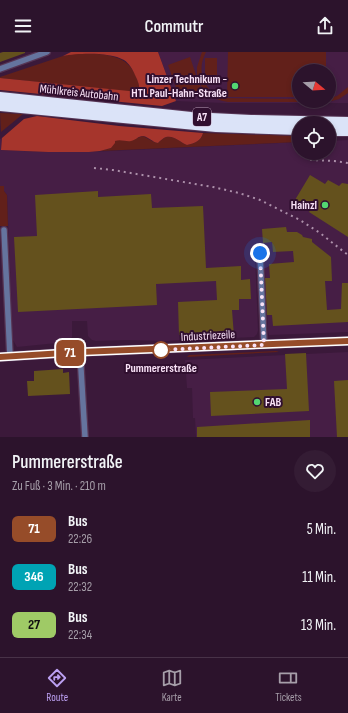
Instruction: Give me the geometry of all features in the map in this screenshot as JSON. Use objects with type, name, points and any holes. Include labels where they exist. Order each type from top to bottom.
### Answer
[{"type":"highway","name":"Mühlkreis Autobahn","points":[[0,98],[191,117],[348,122]]},
{"type":"highway","name":"Mühlkreis Autobahn","points":[[0,106],[209,127],[292,130]]},
{"type":"highway","points":[[336,131],[348,131]]},
{"type":"main road","name":"Industriezeile","points":[[0,357],[80,352],[348,341]]},
{"type":"street","points":[[0,69],[47,52]]},
{"type":"street","points":[[4,230],[10,357]]},
{"type":"street","points":[[260,253],[264,345]]},
{"type":"street","points":[[80,352],[85,437]]},
{"type":"shaded area","points":[[71,52],[158,52],[176,101],[162,106],[0,90],[0,78],[139,92],[134,73],[124,60],[118,57],[103,54],[77,54],[63,56]]},
{"type":"shaded area","name":"Linzer Technikum - HTL Paul-Hahn-Straße","points":[[158,52],[348,52],[348,103],[336,103],[336,64],[292,64],[292,103],[176,101]]},
{"type":"shaded area","points":[[202,52],[206,52],[202,66],[203,79],[210,90],[223,98],[292,99],[292,102],[228,102],[218,100],[210,96],[199,82],[202,91],[180,99],[168,65],[190,57],[197,78],[197,67]]},
{"type":"shaded area","points":[[228,52],[326,52],[326,64],[292,64],[292,97],[227,97]]},
{"type":"shaded area","points":[[76,53],[101,54],[117,58],[125,62],[135,74],[139,85],[139,93],[0,78],[63,56]]},
{"type":"shaded area","points":[[205,58],[217,58],[217,81],[205,81]]},
{"type":"shaded area","points":[[348,87],[348,93],[336,100],[336,96]]},
{"type":"shaded area","points":[[0,113],[23,114],[1,132]]},
{"type":"shaded area","points":[[37,116],[119,126],[203,133],[201,138],[197,141],[187,145],[172,137],[165,137],[158,143],[143,136],[131,141],[115,141],[111,148],[100,151],[48,152],[1,150],[2,138],[24,119]]},
{"type":"shaded area","points":[[203,133],[292,136],[292,142],[100,151],[111,148],[118,139],[127,141],[143,136],[158,143],[165,137],[172,137],[187,145],[201,138]]},
{"type":"shaded area","points":[[2,138],[1,150],[48,152],[89,152],[292,142],[292,160],[336,160],[336,141],[348,140],[348,332],[269,335],[264,253],[255,253],[258,330],[254,337],[165,341],[96,341],[92,340],[88,336],[87,321],[72,321],[72,337],[67,342],[17,347],[13,340],[7,195],[4,191],[4,186],[0,186],[0,139]]},
{"type":"shaded area","points":[[0,186],[4,186],[4,191],[7,195],[8,226],[0,226]]},
{"type":"shaded area","points":[[279,352],[187,357],[189,355]]},
{"type":"shaded area","points":[[348,352],[348,437],[196,437],[195,418],[193,418],[192,388],[187,388],[185,360]]},
{"type":"building","points":[[0,53],[25,53],[0,62]]},
{"type":"building","name":"Hainzl","points":[[310,175],[325,184],[328,180],[339,186],[342,183],[348,184],[348,237],[309,212],[311,209],[295,200]]},
{"type":"building","points":[[98,191],[98,197],[151,194],[152,208],[203,206],[206,268],[241,266],[241,280],[250,279],[251,299],[239,299],[239,310],[232,310],[234,336],[219,337],[219,333],[179,335],[178,302],[217,300],[216,281],[156,284],[157,305],[18,312],[14,237],[37,236],[35,195]]},
{"type":"building","points":[[286,227],[287,232],[297,232],[303,237],[312,239],[312,242],[331,257],[332,281],[325,281],[327,310],[341,309],[342,283],[348,283],[348,322],[273,326],[272,315],[267,315],[265,278],[270,278],[269,264],[294,262],[293,251],[273,252],[272,242],[263,243],[262,229]]},
{"type":"building","name":"FAB","points":[[306,353],[309,411],[211,416],[210,392],[287,389],[285,354]]},
{"type":"building","points":[[63,369],[63,373],[69,372],[70,394],[28,396],[27,381],[34,381],[34,371]]},
{"type":"building","points":[[348,380],[348,437],[337,437],[334,381]]},
{"type":"building","points":[[310,420],[310,437],[197,437],[197,427]]},
{"type":"railway","points":[[310,160],[348,163]]},
{"type":"railway","points":[[94,168],[213,187],[260,200],[300,220],[320,233],[348,255]]},
{"type":"bus line","name":"71","points":[[0,357],[80,352],[348,341]]},
{"type":"place","name":"Linzer Technikum - HTL Paul-Hahn-Straße","points":[[235,86]]},
{"type":"place","name":"Hainzl","points":[[325,205]]},
{"type":"place","name":"Pummererstraße","points":[[161,350]]},
{"type":"place","name":"FAB","points":[[257,402]]},
{"type":"route","points":[[161,350],[264,345],[260,253]]}]
